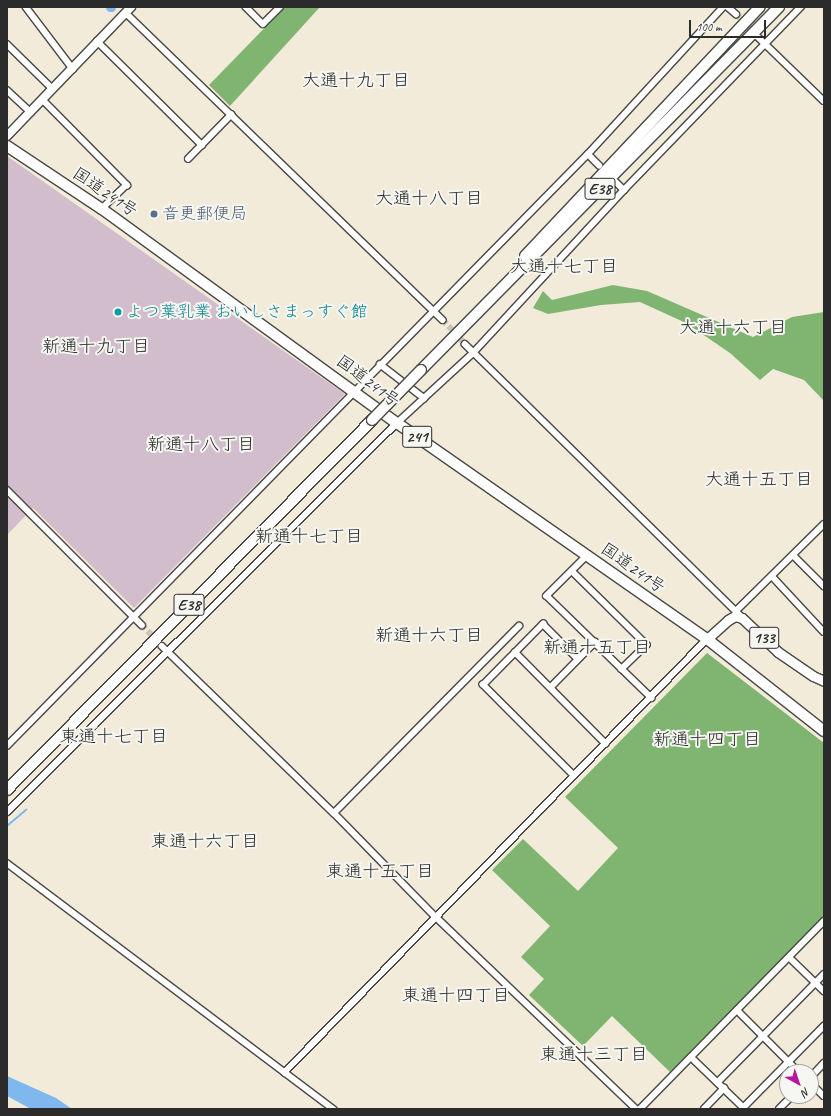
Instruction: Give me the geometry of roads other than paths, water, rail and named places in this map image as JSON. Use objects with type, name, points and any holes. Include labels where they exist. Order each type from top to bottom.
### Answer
[{"type":"highway","name":"E38","points":[[421,370],[624,150],[760,7]]},
{"type":"highway","name":"E38","points":[[7,790],[779,7]]},
{"type":"highway","name":"国道241号","points":[[7,146],[102,209],[397,423],[707,639],[824,731]]},
{"type":"main road","name":"133","points":[[707,639],[728,620],[740,614],[778,652],[813,676],[824,680]]},
{"type":"street","points":[[26,7],[73,69]]},
{"type":"street","points":[[246,7],[263,24],[280,7]]},
{"type":"street","points":[[7,746],[380,364],[588,154],[723,7]]},
{"type":"street","points":[[728,7],[736,14]]},
{"type":"street","points":[[7,812],[397,423],[473,353],[624,190],[801,7]]},
{"type":"street","points":[[7,136],[128,10],[231,114],[435,310],[443,320]]},
{"type":"street","points":[[756,36],[824,101]]},
{"type":"street","points":[[97,41],[202,144]]},
{"type":"street","points":[[7,44],[53,89]]},
{"type":"street","points":[[7,90],[31,112]]},
{"type":"street","points":[[43,100],[127,185],[102,209]]},
{"type":"street","points":[[188,159],[231,114]]},
{"type":"street","points":[[588,154],[599,165]]},
{"type":"street","points":[[615,181],[624,190]]},
{"type":"street","points":[[465,344],[740,614],[772,576],[824,524]]},
{"type":"street","points":[[380,364],[424,398]]},
{"type":"street","points":[[7,490],[142,625]]},
{"type":"street","points":[[793,555],[824,586]]},
{"type":"street","points":[[588,556],[548,596],[652,698]]},
{"type":"street","points":[[572,571],[647,645],[622,669]]},
{"type":"street","points":[[772,576],[824,632]]},
{"type":"street","points":[[574,776],[483,685],[543,624],[578,659]]},
{"type":"street","points":[[334,813],[519,626]]},
{"type":"street","points":[[284,1073],[652,698],[707,639]]},
{"type":"street","points":[[551,687],[595,642]]},
{"type":"street","points":[[162,646],[334,813],[436,917],[636,1109]]},
{"type":"street","points":[[515,652],[606,744]]},
{"type":"street","points":[[7,863],[284,1073],[334,1109]]},
{"type":"street","points":[[640,1109],[824,921]]},
{"type":"street","points":[[789,957],[824,991]]},
{"type":"street","points":[[718,1082],[824,974]]},
{"type":"street","points":[[737,1010],[789,1062]]},
{"type":"street","points":[[691,1057],[745,1108],[824,1026]]},
{"type":"street","points":[[704,1109],[724,1088]]},
{"type":"water","points":[[7,1076],[56,1098],[72,1109],[31,1109],[7,1096]]},
{"type":"waterway","points":[[7,826],[26,810]]},
{"type":"tunnel","points":[[736,14],[755,34]]},
{"type":"tunnel","points":[[443,320],[465,344]]},
{"type":"tunnel","points":[[142,625],[162,646]]},
{"type":"place","name":"音更郵便局","points":[[154,214]]},
{"type":"place","name":"よつ葉乳業 おいしさまっすぐ館","points":[[118,312]]},
{"type":"district","name":"大通十九丁目","points":[[356,80]]},
{"type":"district","name":"大通十八丁目","points":[[429,198]]},
{"type":"district","name":"大通十七丁目","points":[[564,266]]},
{"type":"district","name":"大通十六丁目","points":[[733,327]]},
{"type":"district","name":"新通十九丁目","points":[[96,346]]},
{"type":"district","name":"新通十八丁目","points":[[201,444]]},
{"type":"district","name":"大通十五丁目","points":[[759,479]]},
{"type":"district","name":"新通十七丁目","points":[[309,536]]},
{"type":"district","name":"新通十六丁目","points":[[429,635]]},
{"type":"district","name":"新通十五丁目","points":[[597,647]]},
{"type":"district","name":"東通十七丁目","points":[[114,736]]},
{"type":"district","name":"新通十四丁目","points":[[707,739]]},
{"type":"district","name":"東通十六丁目","points":[[205,841]]},
{"type":"district","name":"東通十五丁目","points":[[380,871]]},
{"type":"district","name":"東通十四丁目","points":[[456,995]]},
{"type":"district","name":"東通十三丁目","points":[[594,1054]]}]
